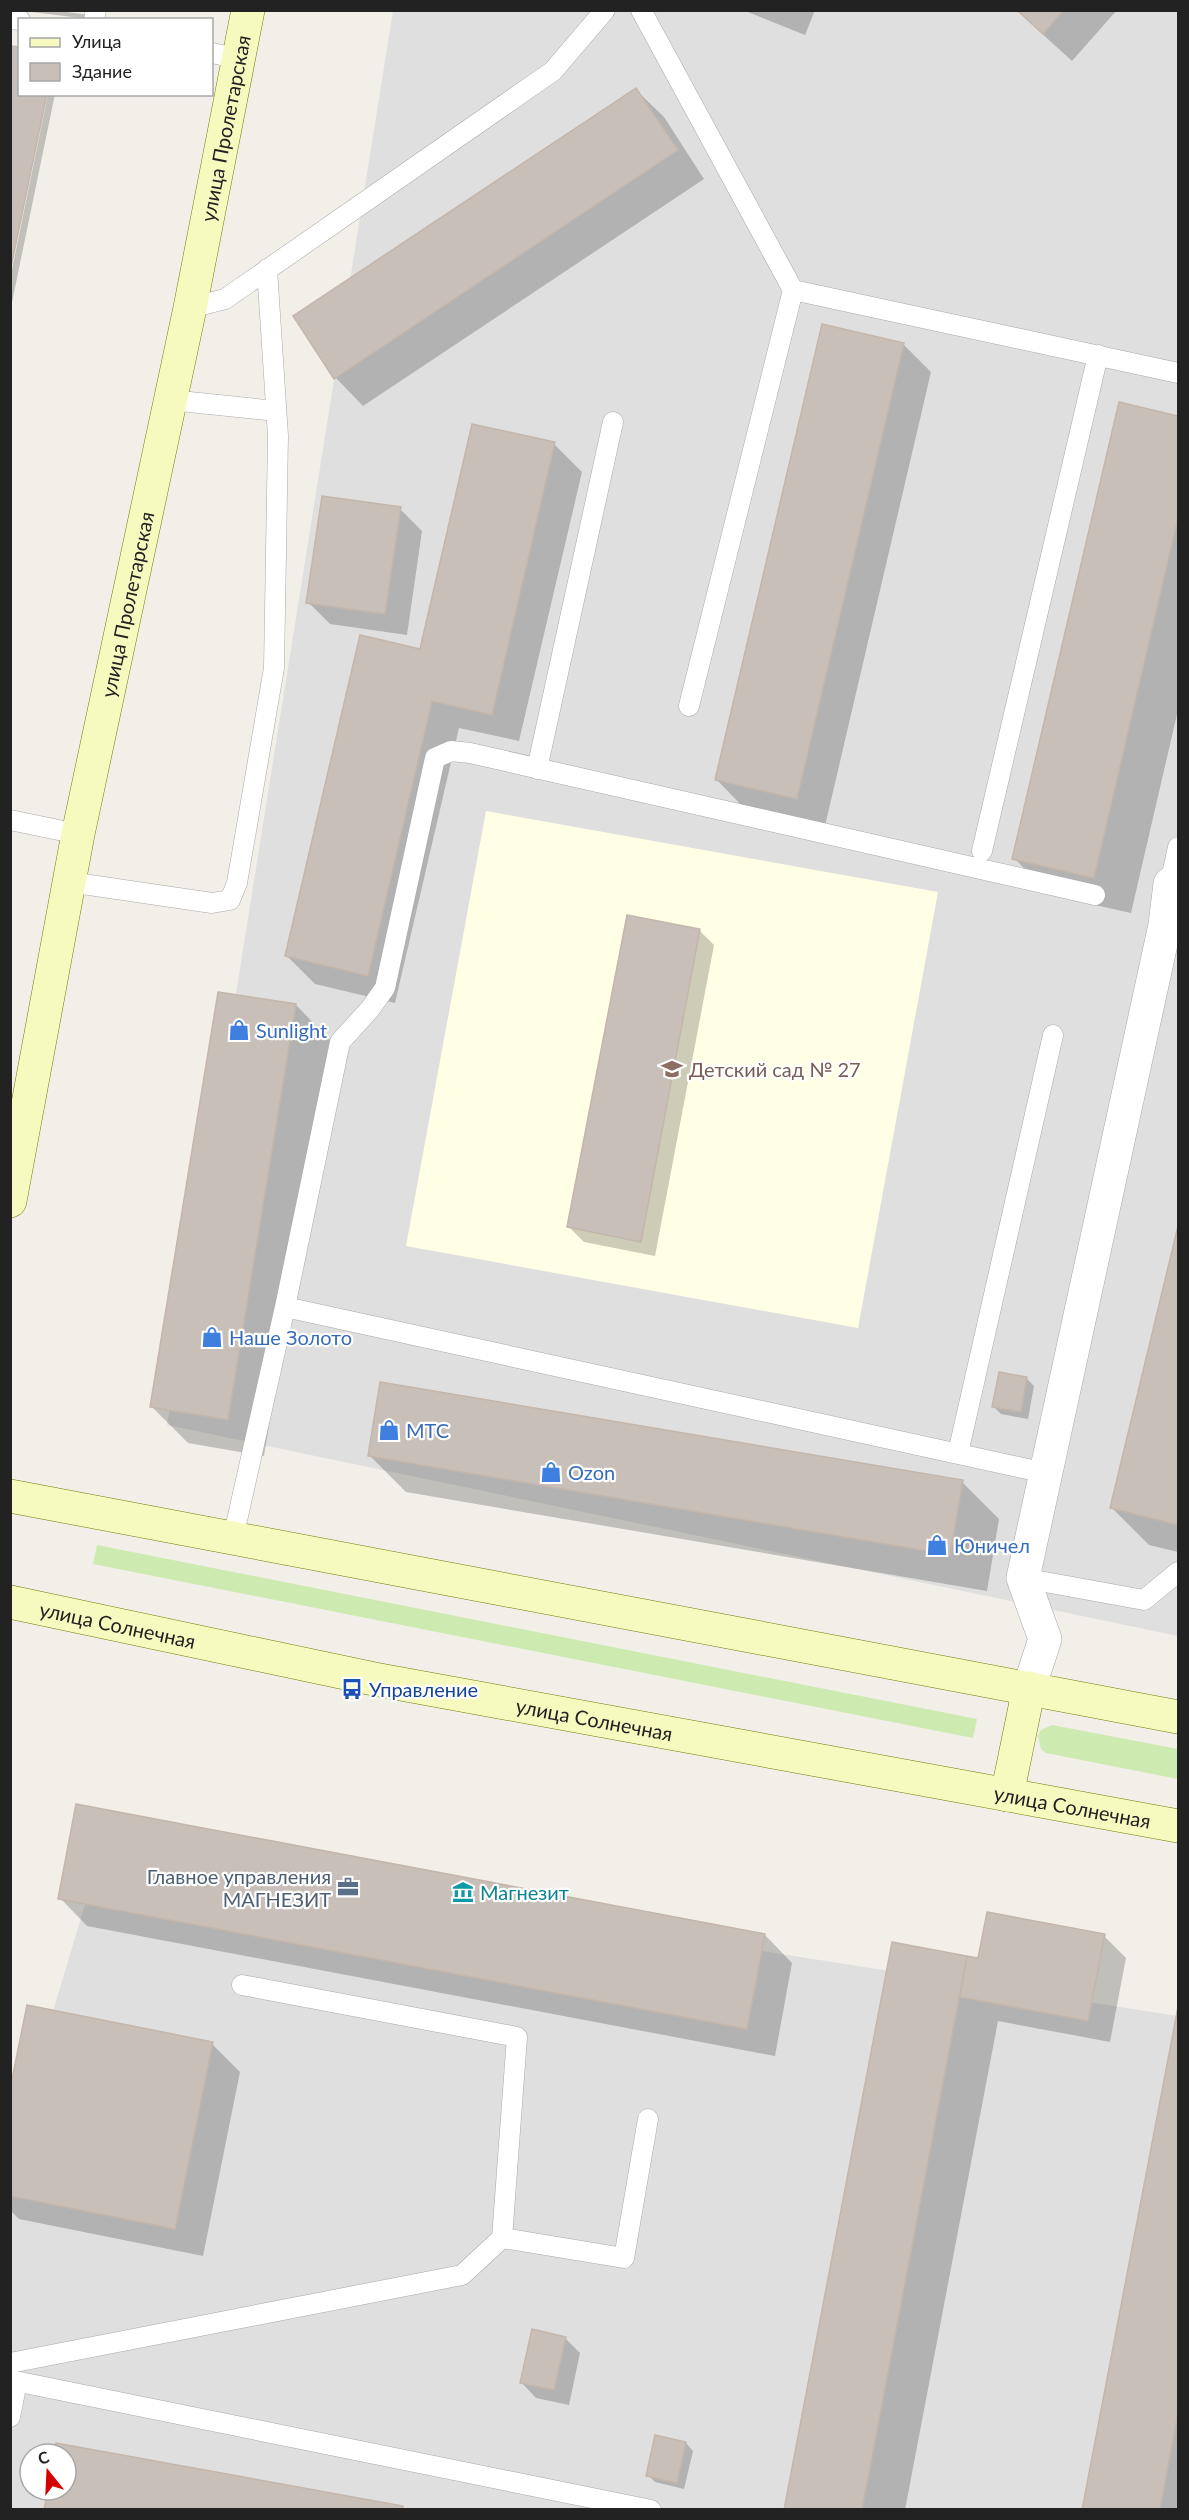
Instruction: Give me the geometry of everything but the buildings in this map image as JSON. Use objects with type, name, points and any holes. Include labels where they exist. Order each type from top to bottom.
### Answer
[{"type":"main road","name":"улица Пролетарская","points":[[10,1201],[78,834],[190,308],[226,56],[248,10]]},
{"type":"main road","points":[[10,1496],[1179,1717]]},
{"type":"main road","name":"улица Солнечная","points":[[10,1602],[374,1679],[1179,1826]]},
{"type":"main road","points":[[1007,1795],[1029,1688]]},
{"type":"street","points":[[1029,1688],[1045,1639],[1023,1578],[1174,881]]},
{"type":"lane","points":[[190,308],[225,299],[553,71],[605,10]]},
{"type":"lane","points":[[641,10],[793,290],[689,706]]},
{"type":"lane","points":[[69,882],[213,903],[230,900],[237,883],[274,668],[278,436],[267,268]]},
{"type":"lane","points":[[793,290],[1179,373]]},
{"type":"lane","points":[[982,851],[1098,355]]},
{"type":"lane","points":[[170,400],[276,411]]},
{"type":"lane","points":[[537,769],[613,422]]},
{"type":"lane","points":[[233,1538],[285,1307],[340,1041],[370,1009],[385,988],[435,758],[451,751],[1095,895]]},
{"type":"lane","points":[[10,820],[78,834]]},
{"type":"lane","points":[[1174,881],[1179,847]]},
{"type":"lane","points":[[958,1454],[1053,1035]]},
{"type":"lane","points":[[285,1307],[1046,1473]]},
{"type":"lane","points":[[1023,1578],[1144,1600],[1179,1572]]},
{"type":"lane","points":[[10,2363],[462,2276],[502,2238],[517,2037],[242,1984]]},
{"type":"lane","points":[[502,2238],[624,2258],[648,2119]]},
{"type":"lane","points":[[10,2417],[14,2381],[651,2510]]},
{"type":"shaded area","points":[[393,11],[1178,11],[1178,1636],[167,1425]]},
{"type":"shaded area","name":"Детский сад № 27","points":[[486,811],[938,892],[858,1328],[406,1246]]},
{"type":"shaded area","points":[[102,1848],[1178,2016],[1178,2509],[11,2510],[11,2151]]},
{"type":"green space","points":[[97,1545],[977,1719],[973,1738],[93,1564]]},
{"type":"green space","points":[[1052,1725],[1178,1749],[1178,1779],[1046,1753],[1041,1749],[1038,1736],[1041,1730]]},
{"type":"place","name":"Sunlight","points":[[239,1030]]},
{"type":"place","name":"Детский сад № 27","points":[[672,1069]]},
{"type":"place","name":"Наше Золото","points":[[212,1337]]},
{"type":"place","name":"МТС","points":[[389,1430]]},
{"type":"place","name":"Ozon","points":[[551,1472]]},
{"type":"place","name":"Юничел","points":[[937,1545]]},
{"type":"place","name":"Управление","points":[[352,1689]]},
{"type":"place","name":"Главное управления МАГНЕЗИТ","points":[[348,1887]]},
{"type":"place","name":"Магнезит","points":[[463,1892]]}]
